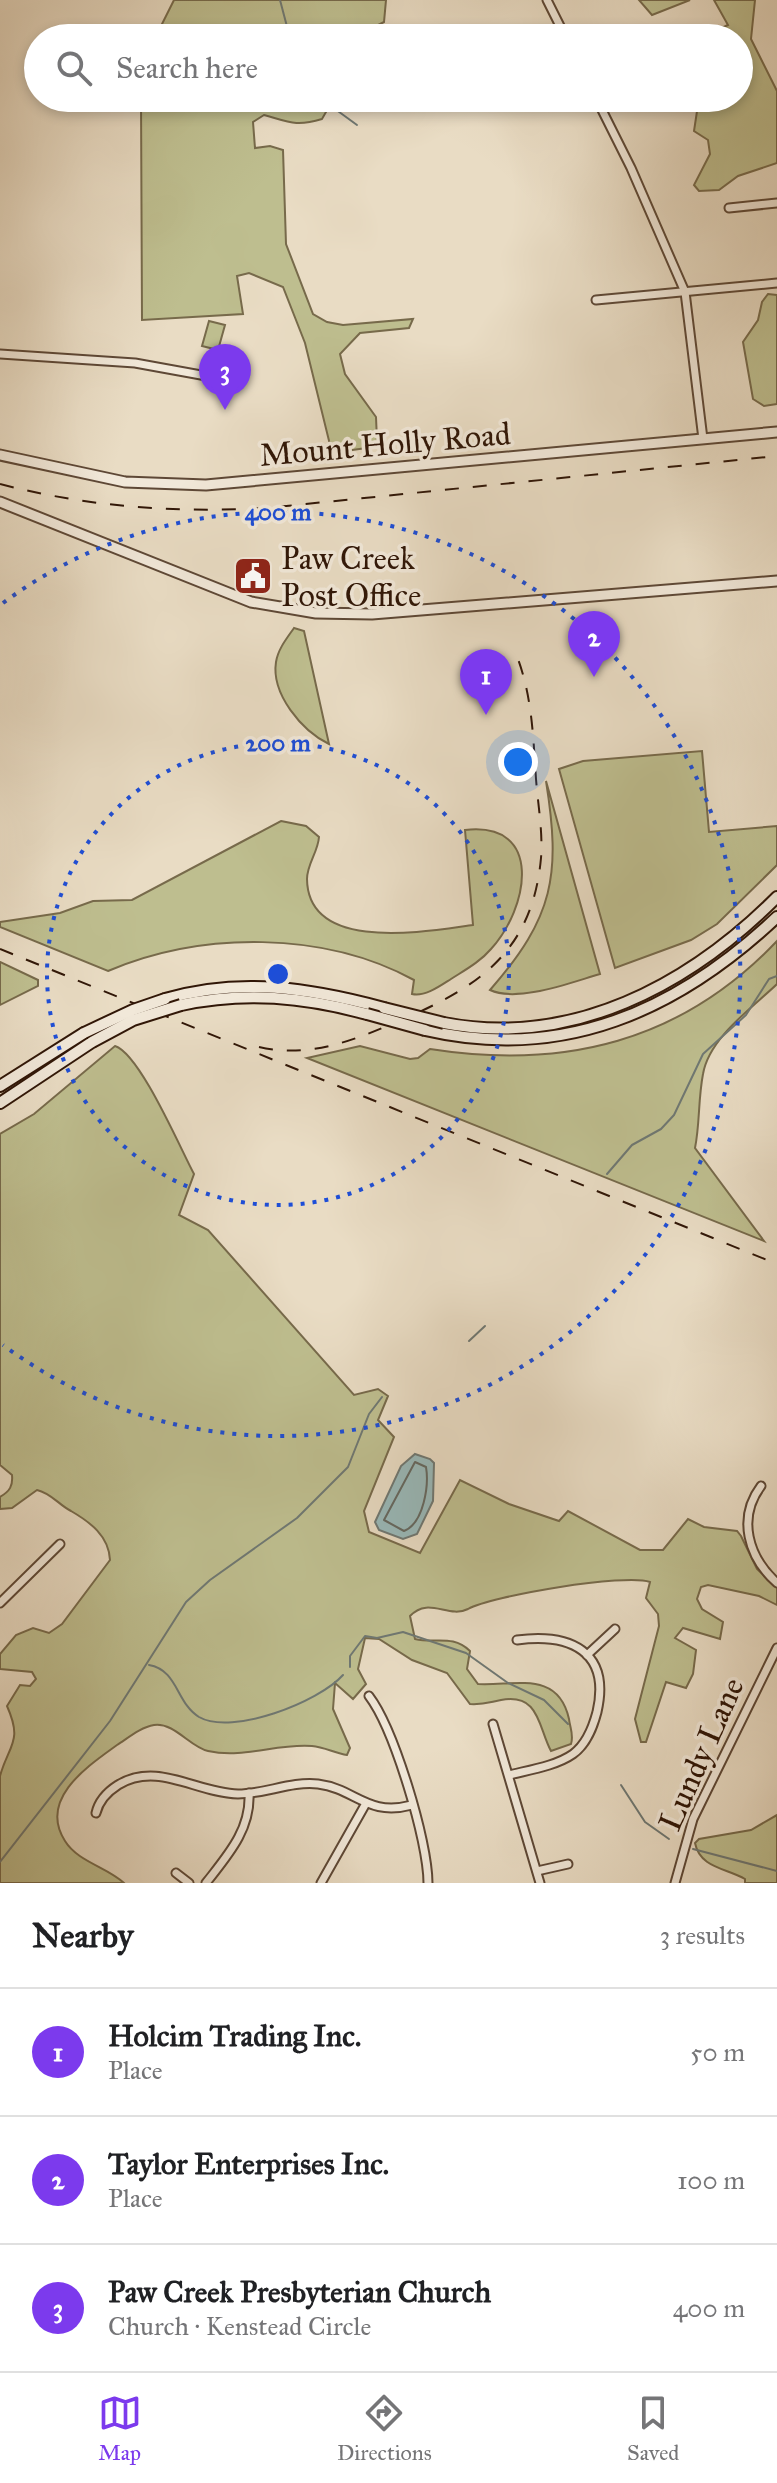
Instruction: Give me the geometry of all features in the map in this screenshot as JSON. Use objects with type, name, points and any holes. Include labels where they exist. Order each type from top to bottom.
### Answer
[{"type":"main road","points":[[0,1086],[133,1010],[205,990],[276,986],[323,992],[444,1023],[473,1027],[534,1026],[622,1006],[701,964],[777,897]]},
{"type":"main road","points":[[0,1103],[88,1038],[181,1005],[231,997],[317,1001],[425,1030],[468,1038],[518,1040],[572,1034],[616,1022],[683,992],[729,959],[777,917]]},
{"type":"street","points":[[547,0],[559,24]]},
{"type":"street","points":[[603,112],[685,292],[703,439]]},
{"type":"street","points":[[729,208],[777,203]]},
{"type":"street","points":[[596,300],[777,283]]},
{"type":"street","points":[[0,354],[135,363],[234,381]]},
{"type":"street","name":"Mount Holly Road","points":[[0,455],[125,482],[206,485],[777,432]]},
{"type":"street","points":[[0,502],[251,602],[316,613],[372,614],[777,581]]},
{"type":"street","points":[[761,1486],[748,1507],[748,1535],[761,1565],[777,1583]]},
{"type":"street","points":[[0,1603],[60,1544]]},
{"type":"street","points":[[587,1655],[615,1629]]},
{"type":"street","points":[[509,1775],[567,1757],[585,1741],[595,1718],[600,1692],[596,1667],[587,1655],[557,1638],[517,1640]]},
{"type":"street","name":"Lundy Lane","points":[[675,1883],[693,1819],[777,1648]]},
{"type":"street","points":[[369,1696],[388,1729],[412,1805],[428,1883]]},
{"type":"street","points":[[493,1724],[540,1883]]},
{"type":"street","points":[[96,1813],[103,1797],[115,1787],[146,1775],[170,1777],[213,1790],[249,1793],[314,1784],[342,1792],[365,1805],[384,1809],[412,1805]]},
{"type":"street","points":[[206,1883],[239,1838],[248,1815],[249,1793]]},
{"type":"street","points":[[321,1883],[365,1805]]},
{"type":"street","points":[[537,1871],[568,1864]]},
{"type":"street","points":[[176,1873],[189,1883]]},
{"type":"green space","points":[[174,0],[386,0],[384,22],[380,24],[162,24]]},
{"type":"green space","points":[[639,0],[690,0],[652,15]]},
{"type":"green space","points":[[714,0],[755,0],[753,24],[727,24]]},
{"type":"green space","points":[[753,43],[777,91],[777,163],[738,176],[719,190],[699,191],[694,185],[710,154],[708,140],[694,131],[697,112],[753,112]]},
{"type":"green space","points":[[141,112],[326,112],[322,119],[305,123],[264,115],[253,122],[255,148],[270,146],[283,150],[286,244],[313,314],[327,322],[343,325],[413,319],[409,328],[360,333],[340,354],[345,374],[376,417],[377,441],[373,447],[332,453],[305,343],[283,287],[249,273],[237,276],[243,314],[142,320]]},
{"type":"green space","points":[[768,294],[777,295],[777,404],[764,406],[753,399],[743,342],[758,320],[762,302]]},
{"type":"green space","points":[[209,321],[225,325],[218,350],[202,346]]},
{"type":"green space","points":[[294,628],[304,631],[329,744],[299,721],[283,699],[278,686],[277,657]]},
{"type":"green space","points":[[702,751],[709,832],[777,826],[777,865],[717,924],[691,940],[615,968],[559,769],[583,761]]},
{"type":"green space","points":[[546,781],[600,974],[530,993],[502,993],[490,990],[528,940],[548,893],[553,843]]},
{"type":"green space","points":[[281,821],[306,826],[319,837],[307,874],[313,903],[327,919],[348,928],[401,933],[473,925],[465,830],[491,831],[508,839],[518,853],[522,871],[514,912],[504,932],[482,958],[437,988],[417,995],[412,994],[414,980],[379,964],[341,952],[302,945],[222,943],[144,958],[108,971],[0,927],[0,922],[60,913],[93,901],[132,900]]},
{"type":"green space","points":[[777,941],[777,984],[722,1036],[707,1061],[701,1084],[695,1148],[764,1241],[307,1058],[360,1046],[410,1059],[418,1058],[430,1049],[479,1055],[527,1055],[573,1051],[618,1041],[660,1025],[701,1003],[740,976]]},
{"type":"green space","points":[[0,962],[38,980],[38,986],[0,1005]]},
{"type":"green space","points":[[115,1046],[125,1053],[147,1083],[194,1174],[179,1215],[208,1230],[354,1395],[378,1389],[388,1396],[378,1420],[394,1437],[364,1511],[369,1532],[420,1553],[460,1480],[509,1504],[559,1521],[568,1511],[640,1550],[663,1550],[688,1519],[704,1527],[737,1531],[741,1536],[757,1569],[777,1588],[777,1605],[759,1596],[708,1585],[701,1587],[697,1599],[702,1609],[723,1622],[720,1639],[683,1628],[675,1638],[696,1650],[693,1674],[686,1688],[666,1682],[646,1742],[641,1742],[635,1719],[659,1626],[658,1614],[646,1598],[650,1582],[615,1581],[559,1587],[453,1612],[424,1608],[410,1616],[415,1639],[450,1641],[470,1651],[467,1669],[478,1684],[534,1684],[555,1693],[569,1719],[571,1744],[551,1751],[536,1714],[523,1702],[514,1699],[470,1704],[447,1673],[412,1660],[379,1639],[365,1638],[358,1669],[366,1684],[353,1699],[335,1683],[333,1709],[350,1748],[347,1755],[299,1746],[221,1753],[201,1749],[168,1727],[149,1726],[117,1745],[81,1774],[70,1785],[58,1811],[58,1826],[71,1848],[124,1883],[0,1883],[0,1776],[14,1736],[7,1706],[20,1685],[30,1686],[36,1679],[32,1672],[0,1669],[0,1654],[16,1635],[33,1628],[49,1633],[62,1624],[110,1560],[106,1544],[97,1531],[51,1496],[37,1490],[12,1508],[0,1509],[0,1497],[10,1488],[12,1475],[0,1465],[0,1134],[34,1114]]},
{"type":"green space","points":[[777,1815],[777,1883],[745,1883],[745,1879],[702,1858],[698,1851],[695,1843],[699,1839],[751,1830]]},
{"type":"water","points":[[415,1454],[434,1463],[433,1501],[417,1534],[403,1539],[379,1530],[375,1522],[401,1466]]},
{"type":"waterway","points":[[280,0],[286,24]]},
{"type":"waterway","points":[[339,112],[357,125]]},
{"type":"waterway","points":[[607,1174],[632,1145],[661,1129],[674,1115],[703,1054],[746,1015],[769,979],[777,976]]},
{"type":"waterway","points":[[469,1341],[485,1326]]},
{"type":"waterway","points":[[0,1862],[110,1721],[186,1602],[210,1580],[297,1518],[348,1467],[369,1414],[382,1397]]},
{"type":"waterway","points":[[350,1667],[350,1656],[365,1636],[377,1638],[403,1632],[466,1653],[508,1683],[544,1700],[568,1724]]},
{"type":"waterway","points":[[149,1665],[166,1673],[191,1711],[214,1722],[253,1719],[296,1705],[315,1696],[343,1675]]},
{"type":"waterway","points":[[621,1785],[645,1822],[669,1839]]},
{"type":"waterway","points":[[693,1849],[777,1871]]},
{"type":"railway","points":[[0,484],[66,498],[165,509],[266,508],[777,456]]},
{"type":"railway","points":[[259,1047],[294,1051],[311,1049],[345,1042],[378,1030],[450,997],[494,964],[512,944],[526,920],[541,858],[531,713],[525,681],[514,649]]},
{"type":"railway","points":[[0,949],[777,1264]]},
{"type":"place","name":"Paw Creek Presbyterian Church","points":[[225,410]]},
{"type":"place","name":"Paw Creek Post Office","points":[[253,576]]},
{"type":"place","name":"Taylor Enterprises Inc.","points":[[594,677]]},
{"type":"place","name":"Holcim Trading Inc.","points":[[486,715]]}]
